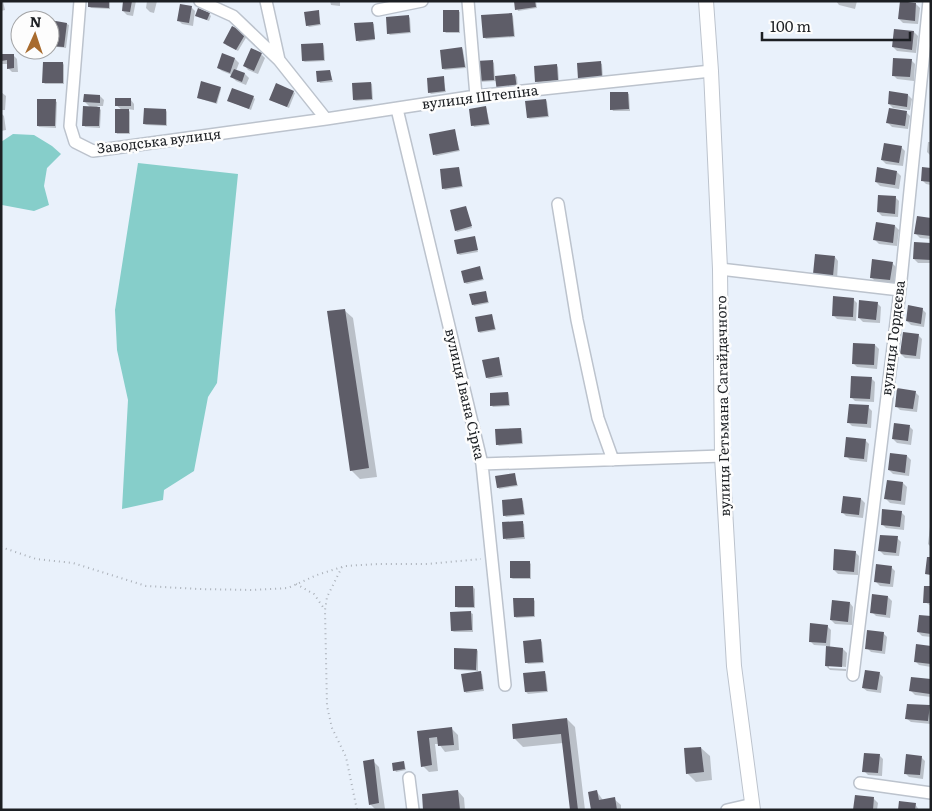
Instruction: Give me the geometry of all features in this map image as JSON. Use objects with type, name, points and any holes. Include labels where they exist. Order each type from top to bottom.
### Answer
[{"type":"main road","name":"вулиця Гетьмана Сагайдачного","points":[[706,1],[720,269],[722,456],[734,666],[753,807]]},
{"type":"street","name":"Заводська вулиця","points":[[80,1],[70,126],[75,142],[93,151],[326,119]]},
{"type":"street","points":[[200,1],[232,16],[279,60],[326,119]]},
{"type":"street","points":[[266,1],[279,60]]},
{"type":"street","points":[[378,10],[422,1]]},
{"type":"street","points":[[468,1],[476,96]]},
{"type":"street","name":"вулиця Гордєєва","points":[[853,675],[900,290],[929,1]]},
{"type":"street","name":"вулиця Штепіна","points":[[326,119],[476,96],[711,71]]},
{"type":"street","name":"вулиця Івана Сірка","points":[[397,108],[482,464],[505,685]]},
{"type":"street","points":[[558,204],[577,320],[598,418],[613,460]]},
{"type":"street","points":[[720,269],[900,290]]},
{"type":"street","points":[[482,464],[722,456]]},
{"type":"street","points":[[409,778],[413,810]]},
{"type":"street","points":[[860,783],[931,793]]},
{"type":"street","points":[[727,810],[753,807]]},
{"type":"path","points":[[1,547],[36,559],[73,563],[146,586],[252,590],[288,588],[317,574],[342,567],[378,564],[427,564],[491,558]]},
{"type":"path","points":[[342,567],[327,597],[325,610],[328,706],[332,728],[346,757],[357,810]]},
{"type":"path","points":[[296,584],[314,594],[325,610]]},
{"type":"shaded area","points":[[13,134],[34,135],[61,154],[47,168],[44,186],[49,205],[34,211],[2,205],[1,142]]},
{"type":"shaded area","points":[[138,163],[238,174],[217,383],[208,397],[194,471],[164,490],[163,500],[122,509],[128,400],[117,350],[115,310]]},
{"type":"building","points":[[88,1],[109,1],[109,8],[88,7]]},
{"type":"building","points":[[123,1],[132,1],[130,12],[122,11]]},
{"type":"building","points":[[514,1],[535,1],[536,7],[515,10]]},
{"type":"building","points":[[900,1],[916,3],[915,21],[898,19]]},
{"type":"building","points":[[180,4],[192,6],[189,23],[177,21]]},
{"type":"building","points":[[198,8],[210,13],[207,20],[195,16]]},
{"type":"building","points":[[319,10],[320,24],[306,26],[304,12]]},
{"type":"building","points":[[443,10],[459,10],[459,32],[443,32]]},
{"type":"building","points":[[512,13],[514,36],[483,38],[481,15]]},
{"type":"building","points":[[409,15],[410,32],[387,34],[386,17]]},
{"type":"building","points":[[60,22],[67,23],[64,47],[60,47]]},
{"type":"building","points":[[373,22],[375,39],[356,41],[354,23]]},
{"type":"building","points":[[232,26],[246,33],[236,50],[223,43]]},
{"type":"building","points":[[894,29],[914,31],[912,50],[892,47]]},
{"type":"building","points":[[323,43],[324,60],[302,61],[301,44]]},
{"type":"building","points":[[462,47],[465,67],[442,69],[440,50]]},
{"type":"building","points":[[251,48],[262,53],[254,71],[243,66]]},
{"type":"building","points":[[222,53],[235,58],[230,73],[217,68]]},
{"type":"building","points":[[1,54],[10,54],[10,60],[14,60],[14,68],[7,69],[7,60],[1,61]]},
{"type":"building","points":[[893,58],[912,59],[910,77],[892,76]]},
{"type":"building","points":[[493,60],[494,80],[477,81],[476,61]]},
{"type":"building","points":[[601,61],[602,77],[578,79],[577,63]]},
{"type":"building","points":[[43,62],[63,62],[63,83],[42,83]]},
{"type":"building","points":[[557,64],[558,80],[535,82],[534,66]]},
{"type":"building","points":[[234,69],[245,73],[242,82],[230,77]]},
{"type":"building","points":[[330,70],[332,80],[317,82],[316,71]]},
{"type":"building","points":[[515,74],[517,89],[497,92],[495,76]]},
{"type":"building","points":[[444,76],[445,91],[428,93],[427,78]]},
{"type":"building","points":[[201,81],[221,87],[216,103],[197,98]]},
{"type":"building","points":[[371,82],[372,99],[353,100],[352,83]]},
{"type":"building","points":[[276,83],[294,91],[287,107],[269,100]]},
{"type":"building","points":[[232,88],[254,96],[249,109],[227,101]]},
{"type":"building","points":[[889,91],[908,94],[907,107],[888,104]]},
{"type":"building","points":[[610,92],[628,92],[629,109],[610,110]]},
{"type":"building","points":[[84,94],[100,95],[100,103],[83,102]]},
{"type":"building","points":[[115,98],[131,98],[131,106],[115,106]]},
{"type":"building","points":[[37,99],[56,99],[55,126],[37,126]]},
{"type":"building","points":[[546,99],[548,116],[527,118],[525,101]]},
{"type":"building","points":[[83,106],[100,107],[99,126],[82,126]]},
{"type":"building","points":[[486,106],[489,124],[471,126],[469,109]]},
{"type":"building","points":[[144,108],[166,109],[166,125],[143,124]]},
{"type":"building","points":[[889,108],[907,111],[905,126],[886,123]]},
{"type":"building","points":[[115,109],[129,109],[129,133],[115,133]]},
{"type":"building","points":[[455,129],[459,150],[433,155],[429,134]]},
{"type":"building","points":[[884,143],[902,146],[899,163],[881,160]]},
{"type":"building","points":[[459,167],[462,186],[442,189],[440,169]]},
{"type":"building","points":[[877,167],[897,171],[895,185],[875,182]]},
{"type":"building","points":[[922,167],[931,168],[931,182],[921,181]]},
{"type":"building","points":[[878,195],[896,196],[895,214],[877,212]]},
{"type":"building","points":[[466,206],[472,226],[455,231],[450,210]]},
{"type":"building","points":[[917,216],[931,218],[931,236],[914,234]]},
{"type":"building","points":[[876,222],[895,225],[893,243],[873,240]]},
{"type":"building","points":[[475,236],[478,250],[457,254],[454,240]]},
{"type":"building","points":[[914,242],[931,243],[931,260],[913,259]]},
{"type":"building","points":[[815,254],[835,256],[833,276],[813,274]]},
{"type":"building","points":[[872,259],[893,262],[890,280],[870,278]]},
{"type":"building","points":[[480,266],[483,279],[464,283],[461,271]]},
{"type":"building","points":[[486,291],[488,302],[472,305],[469,294]]},
{"type":"building","points":[[833,296],[854,298],[853,317],[832,316]]},
{"type":"building","points":[[859,300],[878,302],[876,320],[858,318]]},
{"type":"building","points":[[908,305],[923,308],[921,324],[906,321]]},
{"type":"building","points":[[345,309],[369,468],[350,471],[327,311]]},
{"type":"building","points":[[492,314],[495,329],[478,332],[475,317]]},
{"type":"building","points":[[903,332],[919,334],[916,356],[900,354]]},
{"type":"building","points":[[853,343],[875,344],[874,365],[852,364]]},
{"type":"building","points":[[499,357],[502,375],[486,378],[482,360]]},
{"type":"building","points":[[851,376],[872,377],[870,399],[850,398]]},
{"type":"building","points":[[897,388],[916,391],[913,409],[895,407]]},
{"type":"building","points":[[508,392],[509,405],[490,406],[490,393]]},
{"type":"building","points":[[849,404],[869,405],[867,424],[847,423]]},
{"type":"building","points":[[894,423],[910,425],[908,441],[892,439]]},
{"type":"building","points":[[521,428],[522,443],[496,445],[495,429]]},
{"type":"building","points":[[846,437],[866,439],[864,459],[844,457]]},
{"type":"building","points":[[890,453],[907,455],[905,473],[888,470]]},
{"type":"building","points":[[515,473],[517,485],[497,488],[495,476]]},
{"type":"building","points":[[887,480],[903,482],[901,501],[884,499]]},
{"type":"building","points":[[843,496],[861,498],[859,515],[841,513]]},
{"type":"building","points":[[522,498],[524,514],[503,516],[502,500]]},
{"type":"building","points":[[882,509],[902,511],[900,527],[881,525]]},
{"type":"building","points":[[523,521],[524,537],[503,539],[502,522]]},
{"type":"building","points":[[880,535],[898,536],[896,553],[878,551]]},
{"type":"building","points":[[834,549],[856,551],[854,572],[833,570]]},
{"type":"building","points":[[927,557],[931,557],[931,575],[925,574]]},
{"type":"building","points":[[510,561],[530,561],[530,578],[510,578]]},
{"type":"building","points":[[876,564],[892,566],[890,584],[874,582]]},
{"type":"building","points":[[455,586],[473,586],[474,607],[455,607]]},
{"type":"building","points":[[924,586],[931,586],[931,603],[923,603]]},
{"type":"building","points":[[872,594],[888,596],[886,615],[870,613]]},
{"type":"building","points":[[513,598],[534,598],[534,616],[514,617]]},
{"type":"building","points":[[832,600],[850,602],[848,622],[830,620]]},
{"type":"building","points":[[471,611],[472,630],[451,631],[450,612]]},
{"type":"building","points":[[919,615],[931,616],[931,634],[917,632]]},
{"type":"building","points":[[810,623],[828,625],[826,643],[809,642]]},
{"type":"building","points":[[867,630],[884,632],[882,651],[865,649]]},
{"type":"building","points":[[541,639],[543,662],[525,663],[523,641]]},
{"type":"building","points":[[916,644],[931,646],[931,664],[914,662]]},
{"type":"building","points":[[826,646],[843,648],[842,667],[825,666]]},
{"type":"building","points":[[454,648],[477,649],[476,670],[454,669]]},
{"type":"building","points":[[865,670],[880,672],[877,690],[862,688]]},
{"type":"building","points":[[481,671],[483,689],[464,692],[461,674]]},
{"type":"building","points":[[545,671],[547,691],[525,692],[523,673]]},
{"type":"building","points":[[911,677],[931,679],[930,694],[909,691]]},
{"type":"building","points":[[907,704],[930,705],[928,721],[905,719]]},
{"type":"building","points":[[567,718],[578,810],[570,810],[561,734],[513,739],[512,724]]},
{"type":"building","points":[[452,727],[454,745],[438,746],[437,737],[429,738],[432,765],[421,767],[417,731]]},
{"type":"building","points":[[701,747],[704,772],[686,774],[684,748]]},
{"type":"building","points":[[864,753],[880,754],[878,773],[862,772]]},
{"type":"building","points":[[906,754],[922,756],[920,775],[904,774]]},
{"type":"building","points":[[374,759],[379,803],[369,805],[363,761]]},
{"type":"building","points":[[404,761],[405,769],[393,771],[392,763]]},
{"type":"building","points":[[458,790],[460,810],[423,810],[422,794]]},
{"type":"building","points":[[597,790],[599,800],[615,797],[617,810],[591,810],[588,792]]},
{"type":"building","points":[[855,795],[874,797],[873,810],[853,810]]},
{"type":"building","points":[[899,801],[916,803],[915,810],[898,810]]}]
